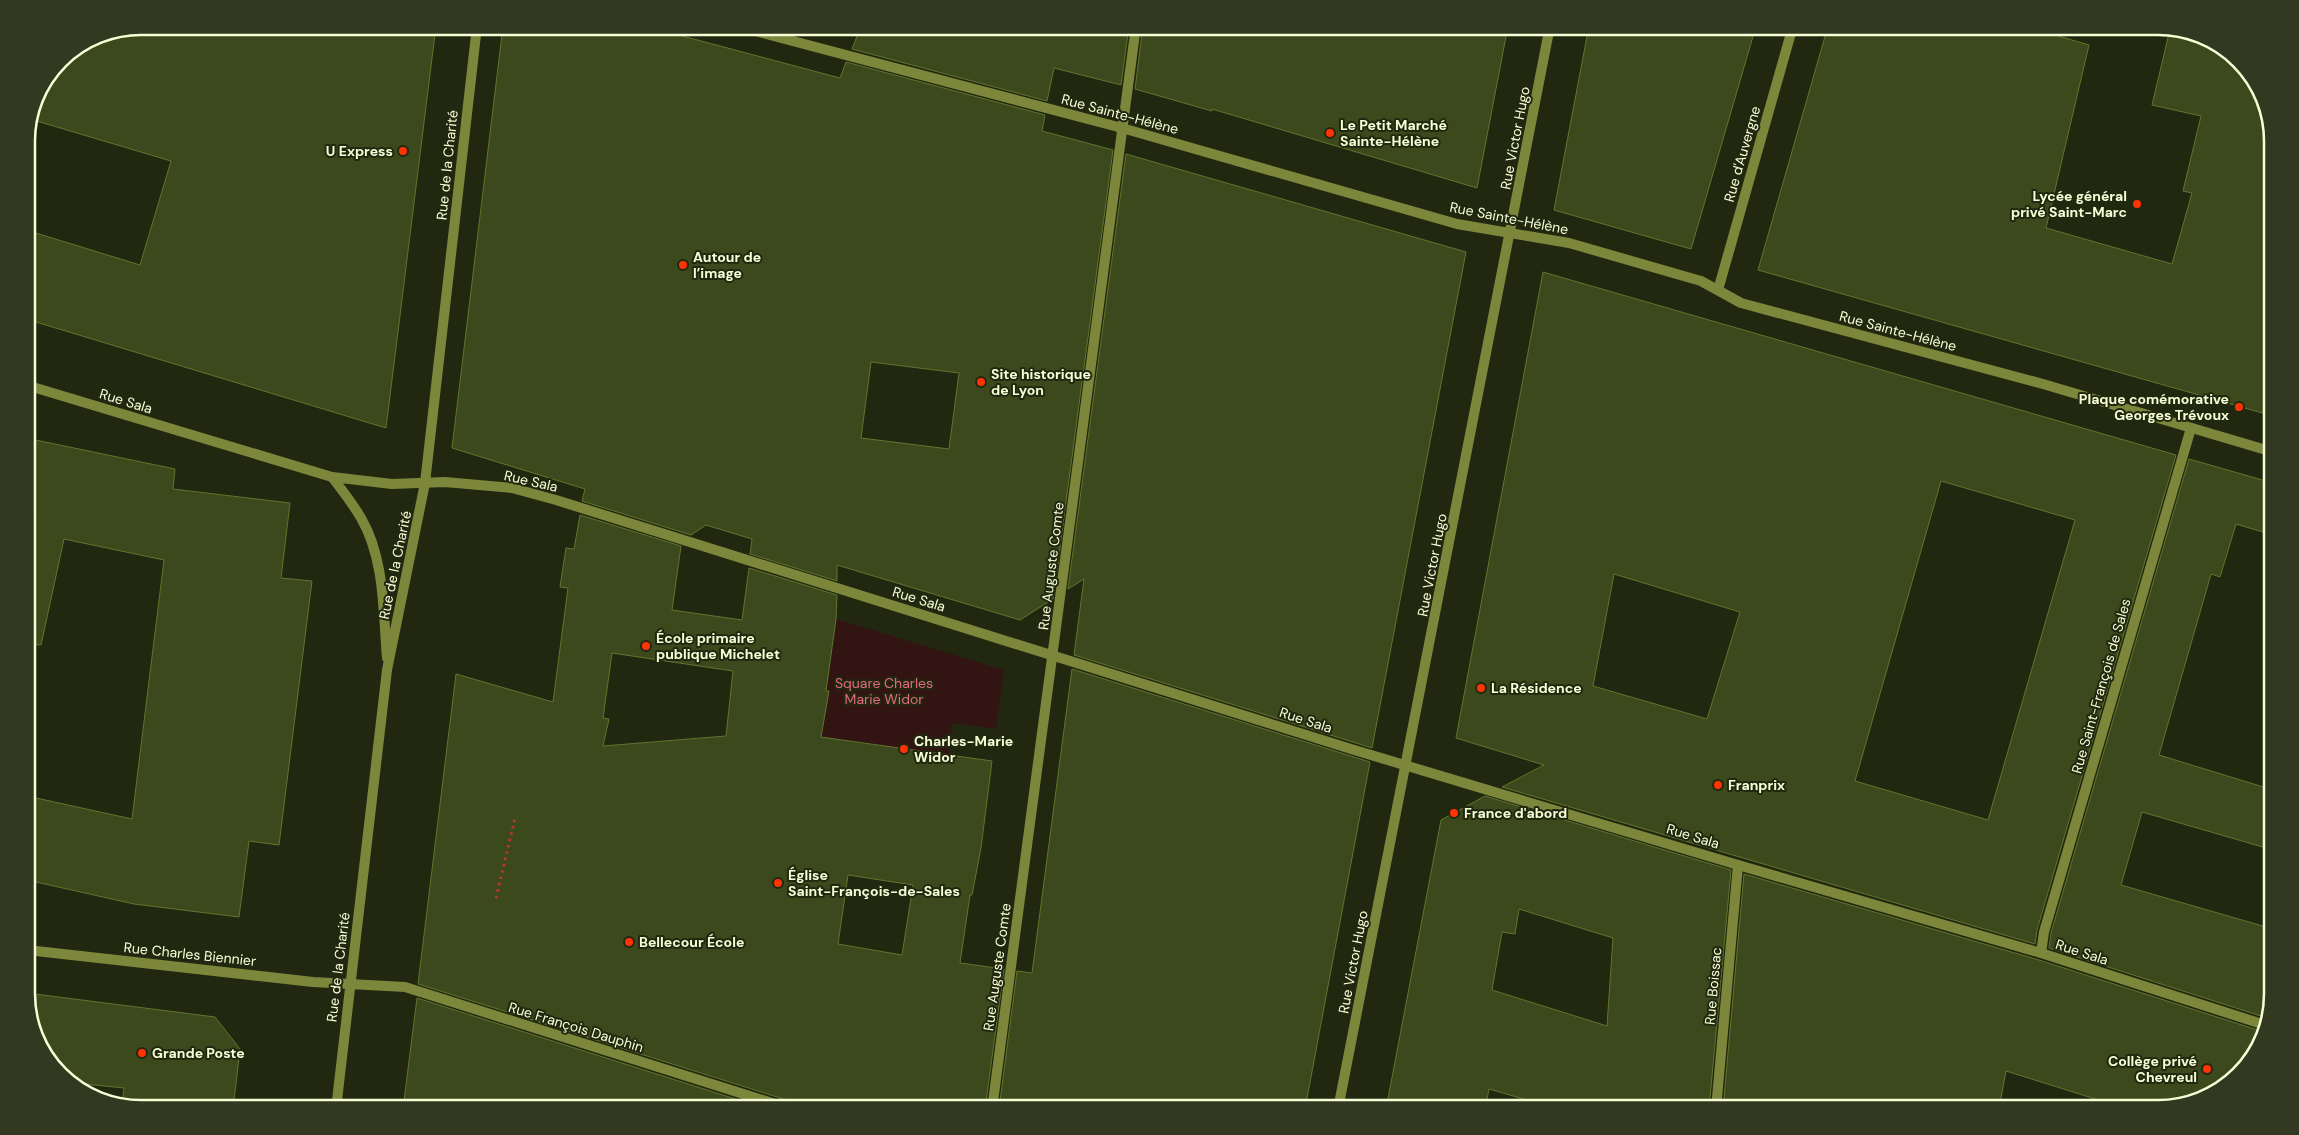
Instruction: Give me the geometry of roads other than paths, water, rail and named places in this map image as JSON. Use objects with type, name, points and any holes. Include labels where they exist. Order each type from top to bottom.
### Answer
[{"type":"street","name":"Rue de la Charité","points":[[337,1100],[387,670],[425,483],[476,35]]},
{"type":"street","name":"Rue Sainte-Hélène","points":[[770,35],[1122,128],[1457,224],[1569,243],[1688,277],[1718,290],[1741,303],[2043,384],[2264,449]]},
{"type":"street","name":"Rue Auguste Comte","points":[[993,1100],[1135,35]]},
{"type":"street","name":"Rue Victor Hugo","points":[[1340,1100],[1548,35]]},
{"type":"street","name":"Rue d'Auvergne","points":[[1718,290],[1790,35]]},
{"type":"street","name":"Rue Sala","points":[[35,388],[332,477],[392,484],[445,482],[512,488],[1406,764],[1738,865],[2040,953],[2259,1023]]},
{"type":"street","name":"Rue Saint-François de Sales","points":[[2040,953],[2044,932],[2191,428]]},
{"type":"street","points":[[332,477],[361,518],[374,546],[381,580],[387,670]]},
{"type":"street","name":"Rue Boissac","points":[[1717,1100],[1738,865]]},
{"type":"street","name":"Rue Charles Biennier","points":[[35,951],[313,982],[350,983]]},
{"type":"street","name":"Rue François Dauphin","points":[[350,983],[405,987],[763,1100]]},
{"type":"place","name":"Le Petit Marché Sainte-Hélène","points":[[1330,133]]},
{"type":"place","name":"U Express","points":[[403,151]]},
{"type":"place","name":"Lycée général privé Saint-Marc","points":[[2137,204]]},
{"type":"place","name":"Autour de l’image","points":[[683,265]]},
{"type":"place","name":"Site historique de Lyon","points":[[981,382]]},
{"type":"place","name":"Plaque comémorative Georges Trévoux","points":[[2239,407]]},
{"type":"place","name":"École primaire publique Michelet","points":[[646,646]]},
{"type":"place","name":"La Résidence","points":[[1481,688]]},
{"type":"place","name":"Charles-Marie Widor","points":[[904,749]]},
{"type":"place","name":"Franprix","points":[[1718,785]]},
{"type":"place","name":"France d'abord","points":[[1454,813]]},
{"type":"place","name":"Église Saint-François-de-Sales","points":[[778,883]]},
{"type":"place","name":"Bellecour École","points":[[629,942]]},
{"type":"place","name":"Grande Poste","points":[[142,1053]]},
{"type":"place","name":"Collège privé Chevreul","points":[[2207,1069]]},
{"type":"park label","name":"Square Charles Marie Widor","points":[[884,692]]}]
